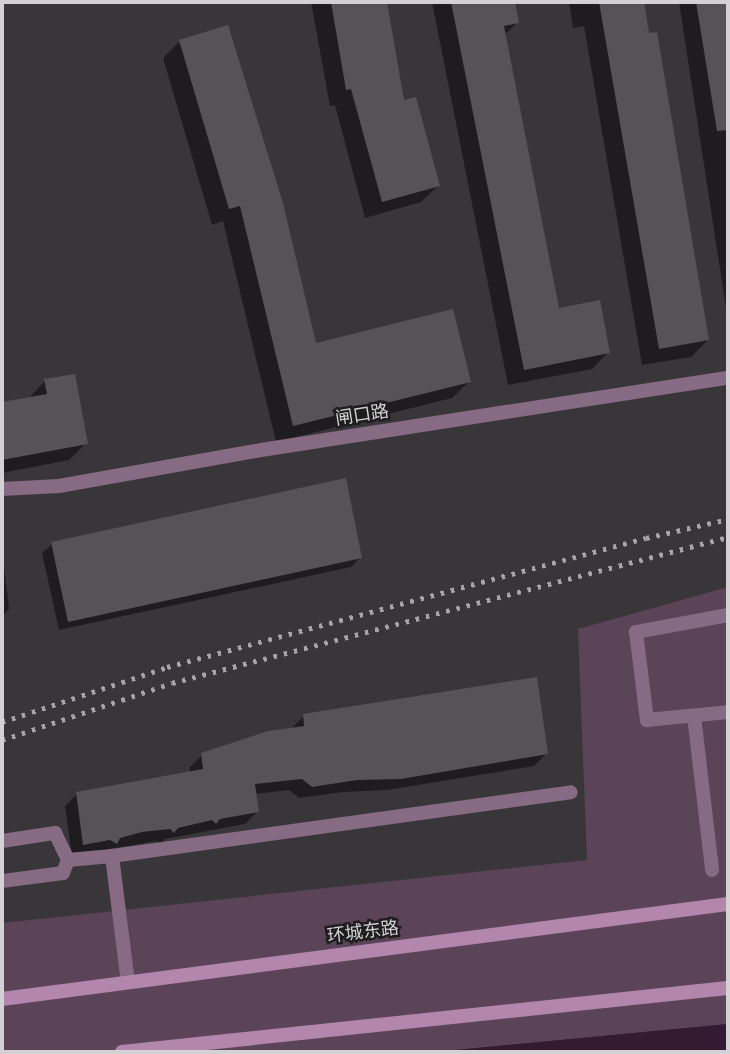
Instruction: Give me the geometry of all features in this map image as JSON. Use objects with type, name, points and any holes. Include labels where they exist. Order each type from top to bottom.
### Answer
[{"type":"main road","name":"环城东路","points":[[2,999],[728,904]]},
{"type":"main road","points":[[122,1052],[728,988]]},
{"type":"street","name":"闸口路","points":[[2,489],[59,486],[261,450],[728,378]]},
{"type":"street","points":[[728,615],[636,632],[647,720],[728,712]]},
{"type":"street","points":[[694,716],[712,870]]},
{"type":"street","points":[[68,860],[571,792]]},
{"type":"street","points":[[2,841],[55,833],[68,860],[63,873],[2,881]]},
{"type":"street","points":[[112,856],[128,982]]},
{"type":"shaded area","points":[[728,587],[728,1024],[435,1052],[2,1052],[2,923],[587,860],[578,629]]},
{"type":"shaded area","points":[[728,1024],[728,1052],[435,1052]]},
{"type":"building","points":[[331,2],[387,2],[404,100],[416,97],[440,186],[382,202],[351,89],[346,90]]},
{"type":"building","points":[[451,2],[515,2],[519,23],[504,26],[559,308],[600,300],[610,353],[524,370]]},
{"type":"building","points":[[599,2],[644,2],[649,33],[657,32],[709,340],[659,349]]},
{"type":"building","points":[[696,2],[728,2],[728,130],[717,131]]},
{"type":"building","points":[[228,25],[283,203],[316,343],[453,309],[471,382],[293,426],[240,206],[229,209],[179,40]]},
{"type":"building","points":[[75,374],[88,444],[2,460],[2,402],[47,394],[44,379]]},
{"type":"building","points":[[346,478],[362,558],[68,622],[51,542]]},
{"type":"building","points":[[537,677],[548,754],[401,779],[357,780],[312,787],[302,779],[255,784],[259,812],[220,819],[216,824],[212,820],[178,828],[174,833],[170,829],[142,832],[120,838],[117,844],[110,840],[83,845],[76,792],[203,769],[201,753],[268,731],[304,726],[303,714]]},
{"type":"railway","points":[[2,722],[167,667],[646,538],[728,519]]},
{"type":"railway","points":[[2,740],[172,683],[728,537]]}]
